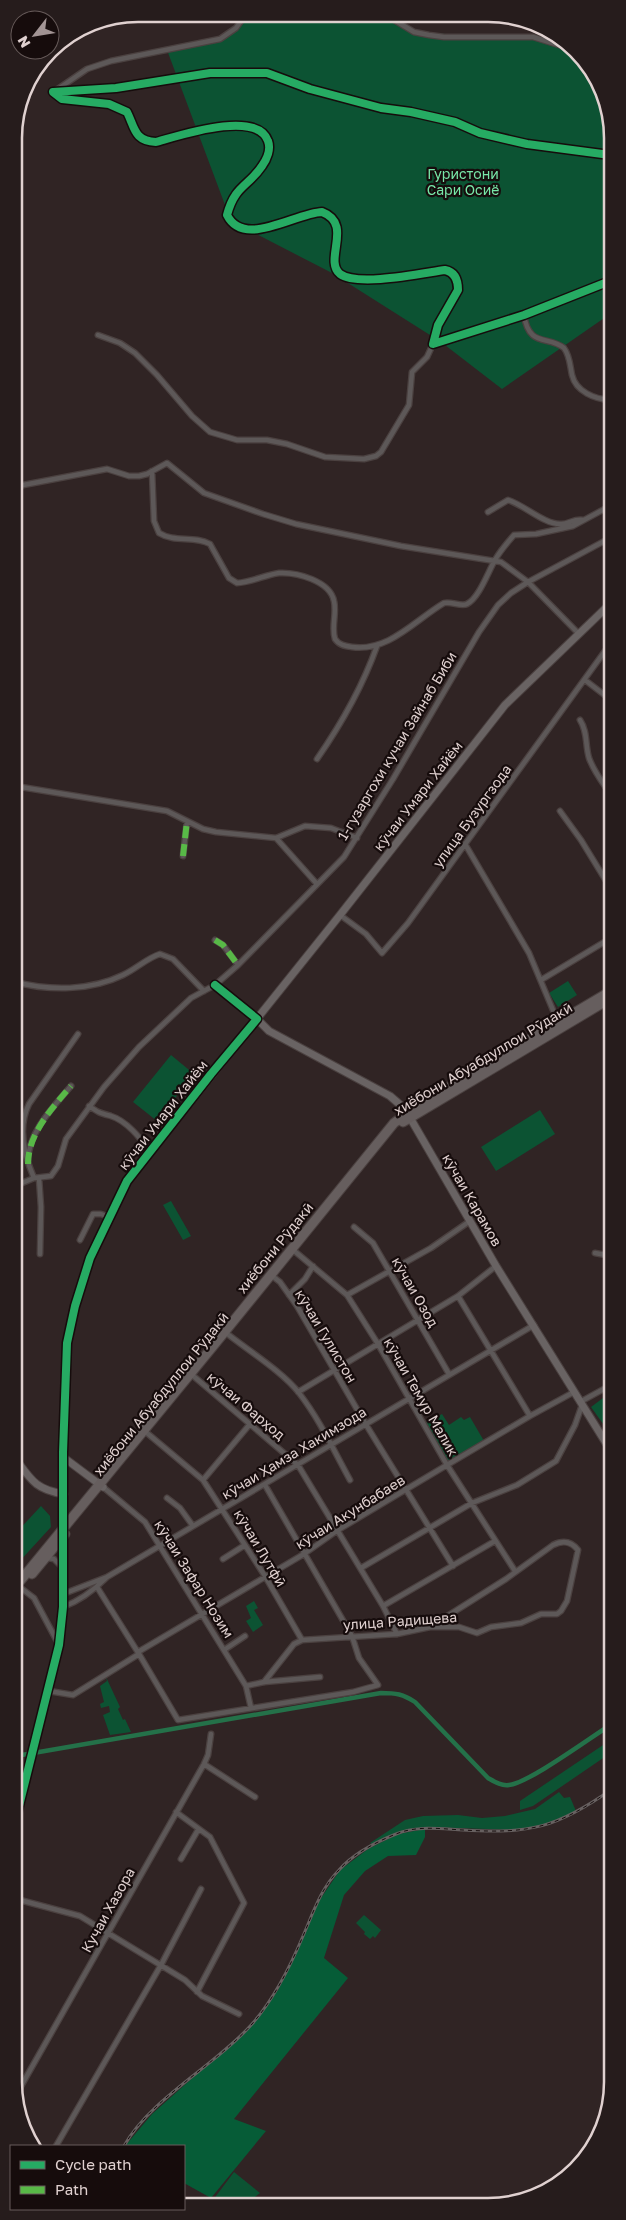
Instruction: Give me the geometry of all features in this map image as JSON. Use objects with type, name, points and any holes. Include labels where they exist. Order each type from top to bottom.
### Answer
[{"type":"highway","points":[[549,1031],[558,1022],[604,995]]},
{"type":"highway","name":"хиёбони Абуабдуллои Рӯдакӣ","points":[[101,1486],[147,1433],[293,1250],[390,1134],[409,1115],[549,1031],[604,1002]]},
{"type":"highway","points":[[23,1580],[176,1395]]},
{"type":"highway","points":[[23,1581],[45,1558],[63,1532]]},
{"type":"main road","name":"кӯчаи Умари Хайём","points":[[63,1532],[63,1457],[68,1343],[75,1306],[90,1258],[127,1180],[340,915],[505,705],[603,611]]},
{"type":"main road","name":"кӯчаи Карамов","points":[[257,1019],[270,1030],[390,1096],[409,1115],[496,1266],[603,1439]]},
{"type":"main road","name":"кӯчаи Зафар Нозим","points":[[63,1457],[101,1486]]},
{"type":"main road","points":[[23,1469],[36,1486],[64,1494]]},
{"type":"street","points":[[54,92],[87,69],[111,61],[220,39],[236,28],[240,22]]},
{"type":"street","points":[[398,22],[414,32],[429,35],[444,37],[533,37],[552,43]]},
{"type":"street","points":[[54,92],[116,88],[210,73],[267,73],[310,89],[381,108],[455,122],[480,134],[527,144],[604,154]]},
{"type":"street","points":[[54,92],[62,99],[109,104],[127,112],[136,135],[145,142],[156,142],[220,126],[258,129],[265,135],[269,151],[262,166],[232,198],[227,215],[230,221],[243,230],[255,230],[322,212],[326,213],[336,225],[338,236],[335,262],[336,269],[342,275],[384,279],[445,270],[450,271],[455,276],[458,290],[438,325],[427,357],[412,372],[409,405],[381,452],[370,458],[325,457],[276,441],[237,440],[210,432],[192,416],[157,375],[135,353],[113,340],[98,335]]},
{"type":"street","points":[[433,344],[524,315],[604,283]]},
{"type":"street","points":[[524,315],[528,329],[537,338],[561,345],[564,348],[569,357],[572,376],[578,388],[604,398]]},
{"type":"street","points":[[23,485],[107,469],[129,476],[139,476],[152,471],[165,462],[170,464],[204,493],[272,516],[402,546],[495,560],[510,567],[528,582],[578,634]]},
{"type":"street","points":[[152,471],[154,521],[159,533],[172,538],[196,539],[210,544],[229,578],[238,583],[290,573],[321,584],[328,589],[334,600],[333,635],[337,642],[360,648],[377,646],[444,603],[449,602],[463,605],[469,603],[484,582],[498,554],[514,535],[550,532],[573,526],[604,509]]},
{"type":"street","points":[[488,512],[508,500],[537,517],[560,524],[577,519],[583,520]]},
{"type":"street","name":"1-гузаргохи кучаи Зайнаб Биби","points":[[36,1178],[51,1176],[66,1139],[89,1106],[140,1046],[191,998],[215,985],[238,965],[344,857],[479,632],[498,605],[511,593],[528,582],[604,541]]},
{"type":"street","points":[[317,759],[358,694],[377,646]]},
{"type":"street","name":"улица Бузургзода","points":[[340,915],[366,934],[382,953],[408,923],[604,653]]},
{"type":"street","points":[[585,680],[604,695]]},
{"type":"street","points":[[580,720],[585,729],[588,752],[593,768],[604,785]]},
{"type":"street","points":[[23,787],[167,811],[203,829],[216,832],[276,838],[305,826],[331,828],[357,838]]},
{"type":"street","points":[[560,811],[581,840],[604,877]]},
{"type":"street","points":[[183,856],[187,821]]},
{"type":"street","points":[[276,838],[317,884]]},
{"type":"street","points":[[465,844],[529,953],[558,1022]]},
{"type":"street","points":[[215,940],[223,945],[238,965]]},
{"type":"street","points":[[541,980],[604,942]]},
{"type":"street","points":[[23,984],[58,989],[81,987],[121,976],[160,954],[173,959],[204,991]]},
{"type":"street","points":[[215,985],[257,1019]]},
{"type":"street","points":[[23,1138],[26,1110],[78,1034]]},
{"type":"street","points":[[28,1164],[28,1151],[40,1126],[71,1086]]},
{"type":"street","points":[[89,1106],[101,1114],[111,1116],[123,1122],[150,1151]]},
{"type":"street","points":[[23,1151],[36,1178],[42,1207],[40,1254]]},
{"type":"street","points":[[23,1183],[36,1178]]},
{"type":"street","points":[[80,1240],[93,1214],[109,1217]]},
{"type":"street","points":[[347,1295],[431,1248],[470,1221]]},
{"type":"street","name":"кӯчаи Озод","points":[[354,1228],[373,1243],[449,1374]]},
{"type":"street","name":"кӯчаи Темур Малик","points":[[293,1250],[347,1295],[378,1344],[447,1465],[515,1571]]},
{"type":"street","points":[[595,1253],[603,1255]]},
{"type":"street","points":[[289,1295],[313,1266]]},
{"type":"street","points":[[298,1392],[458,1296],[496,1266]]},
{"type":"street","name":"кӯчаи Гулистон","points":[[273,1276],[289,1295],[453,1566]]},
{"type":"street","points":[[458,1296],[530,1416]]},
{"type":"street","name":"кӯчаи Ҳамза Хакимзода","points":[[63,1594],[107,1577],[534,1325]]},
{"type":"street","points":[[226,1333],[298,1392],[350,1480]]},
{"type":"street","name":"кӯчаи Фарҳод","points":[[192,1375],[298,1465],[384,1606],[397,1634]]},
{"type":"street","points":[[361,1568],[472,1503],[517,1485],[556,1461],[575,1425],[581,1403],[603,1390]]},
{"type":"street","name":"кӯчаи Акунбабаев","points":[[48,1691],[73,1695],[202,1614],[304,1554],[338,1530],[574,1392]]},
{"type":"street","points":[[203,1480],[250,1424]]},
{"type":"street","name":"кӯчаи Лутфӣ","points":[[147,1433],[203,1480],[265,1576],[302,1640]]},
{"type":"street","points":[[97,1587],[139,1653],[178,1720],[353,1692],[378,1685],[359,1658],[352,1636],[265,1485]]},
{"type":"street","name":"кӯчаи Зафар Нозим","points":[[101,1486],[145,1522],[246,1686],[251,1708]]},
{"type":"street","points":[[167,1498],[180,1508],[193,1526]]},
{"type":"street","points":[[23,1791],[59,1645],[63,1607],[63,1532]]},
{"type":"street","points":[[384,1606],[495,1541]]},
{"type":"street","name":"улица Радищева","points":[[302,1640],[397,1634],[430,1628],[458,1627],[477,1633],[491,1627],[521,1623],[540,1614],[557,1614],[567,1601],[578,1550],[568,1542],[559,1542],[515,1571]]},
{"type":"street","points":[[223,1559],[245,1545]]},
{"type":"street","points":[[45,1558],[54,1559],[62,1568]]},
{"type":"street","points":[[430,1628],[515,1571]]},
{"type":"street","points":[[63,1607],[97,1587],[107,1577]]},
{"type":"street","points":[[23,1591],[34,1598],[59,1645]]},
{"type":"street","points":[[224,1650],[245,1636]]},
{"type":"street","points":[[264,1682],[294,1644],[302,1640]]},
{"type":"street","points":[[246,1686],[264,1682],[320,1677]]},
{"type":"street","name":"Кучаи Хазора","points":[[23,2083],[204,1764],[208,1755],[210,1734]]},
{"type":"street","points":[[204,1764],[255,1797]]},
{"type":"street","points":[[176,1812],[210,1837],[244,1903],[197,1992]]},
{"type":"street","points":[[181,1860],[198,1830]]},
{"type":"street","points":[[57,2145],[161,1966],[201,1888]]},
{"type":"street","points":[[23,1901],[80,1916],[185,1980],[197,1992],[239,2014]]},
{"type":"green space","name":"Гуристони Сари Осиё","points":[[238,22],[398,22],[414,32],[533,37],[558,47],[575,62],[592,87],[603,124],[604,318],[502,389],[441,342],[332,273],[231,221],[167,50],[220,39],[236,28]]},
{"type":"green space","points":[[568,981],[577,995],[558,1007],[549,993]]},
{"type":"green space","points":[[171,1055],[194,1074],[157,1121],[133,1102]]},
{"type":"green space","points":[[540,1110],[555,1134],[496,1171],[481,1147]]},
{"type":"green space","points":[[171,1201],[191,1236],[183,1240],[163,1205]]},
{"type":"green space","points":[[603,1398],[603,1424],[591,1407]]},
{"type":"green space","points":[[442,1414],[449,1425],[461,1417],[464,1420],[470,1417],[484,1441],[447,1463],[424,1424]]},
{"type":"green space","points":[[41,1506],[50,1516],[51,1527],[23,1558],[23,1525]]},
{"type":"green space","points":[[254,1601],[258,1608],[254,1610],[263,1625],[253,1632],[246,1621],[251,1618],[246,1606]]},
{"type":"green space","points":[[106,1677],[120,1707],[118,1709],[123,1720],[125,1719],[131,1732],[110,1735],[103,1715],[110,1712],[109,1706],[101,1708],[100,1704],[104,1702],[100,1686],[107,1681]]},
{"type":"green space","points":[[603,1745],[603,1758],[533,1806],[520,1810],[520,1801]]},
{"type":"green space","points":[[559,1792],[564,1798],[570,1797],[576,1811],[554,1822],[518,1830],[425,1827],[398,1832],[372,1844],[370,1843],[405,1820],[423,1816],[458,1815],[482,1818],[505,1816],[535,1809]]},
{"type":"green space","points":[[425,1829],[425,1837],[416,1855],[388,1856],[365,1871],[344,1895],[324,1958],[348,1978],[234,2119],[266,2131],[211,2198],[185,2184],[185,2145],[126,2145],[152,2114],[253,2024],[278,1990],[319,1901],[340,1870],[368,1849],[398,1834]]},
{"type":"green space","points":[[364,1915],[381,1930],[375,1938],[373,1936],[370,1939],[356,1923]]},
{"type":"green space","points":[[234,2172],[260,2193],[254,2198],[214,2198]]},
{"type":"waterway","points":[[23,1755],[381,1693],[391,1693],[407,1697],[415,1702],[488,1778],[501,1784],[509,1785],[545,1768],[603,1730]]},
{"type":"railway","points":[[125,2145],[135,2129],[150,2113],[220,2054],[252,2024],[287,1971],[327,1885],[345,1864],[358,1854],[388,1837],[412,1829],[507,1831],[542,1826],[575,1812],[603,1795]]},
{"type":"marked path","points":[[183,856],[187,821]]},
{"type":"marked path","points":[[215,940],[223,945],[238,965]]},
{"type":"marked path","points":[[28,1164],[32,1142],[42,1122],[71,1086]]},
{"type":"cycle path","points":[[604,154],[527,144],[480,133],[455,122],[411,112],[381,108],[310,89],[267,73],[210,73],[116,88],[53,92],[62,99],[109,104],[127,112],[136,133],[149,141],[156,142],[216,127],[249,127],[261,132],[268,141],[269,151],[257,173],[242,187],[230,205],[227,215],[235,225],[245,229],[271,227],[322,212],[331,218],[336,225],[335,260],[336,268],[340,274],[349,278],[375,279],[445,270],[451,273],[457,280],[458,290],[438,325],[433,344],[524,315],[604,283]]},
{"type":"cycle path","points":[[23,1790],[59,1645],[63,1607],[63,1452],[67,1343],[75,1306],[90,1258],[127,1181],[257,1019],[215,985]]}]
